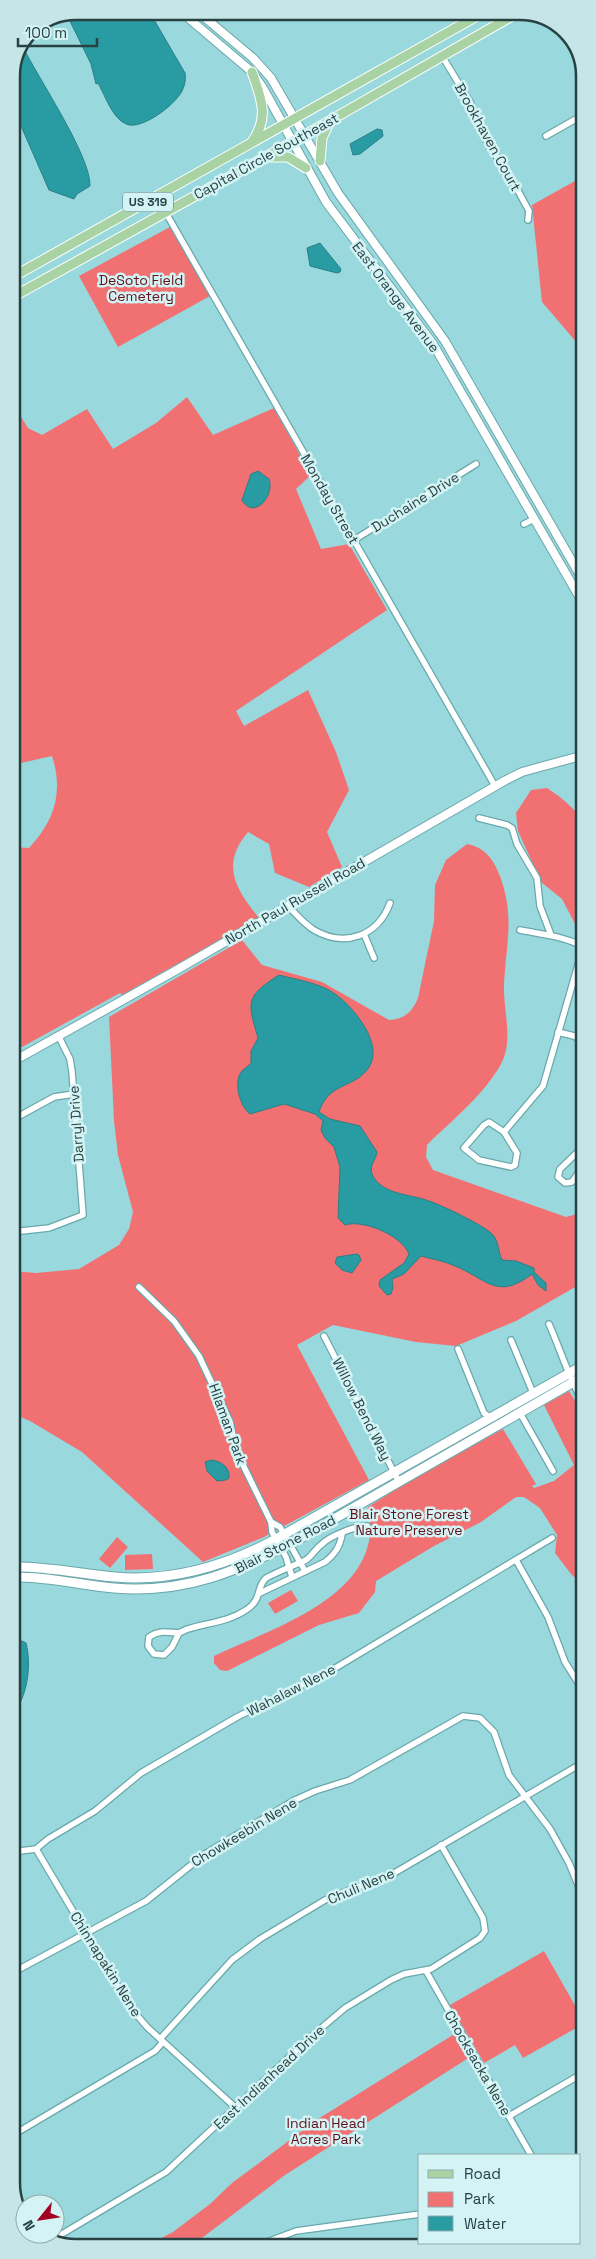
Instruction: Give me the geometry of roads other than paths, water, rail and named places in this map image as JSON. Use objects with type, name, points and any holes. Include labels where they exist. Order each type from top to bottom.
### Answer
[{"type":"main road","name":"Capital Circle Southeast","points":[[20,273],[470,20]]},
{"type":"main road","name":"Capital Circle Southeast","points":[[20,293],[305,135],[505,20]]},
{"type":"main road","points":[[250,145],[258,133],[264,118],[262,101],[252,72]]},
{"type":"main road","points":[[320,161],[322,138],[330,120]]},
{"type":"main road","points":[[265,157],[288,157],[306,168]]},
{"type":"main road","name":"Blair Stone Road","points":[[20,1576],[52,1578],[115,1588],[168,1587],[217,1578],[290,1544],[481,1424],[487,1416],[533,1394],[576,1370]]},
{"type":"main road","name":"Blair Stone Road","points":[[20,1567],[47,1567],[115,1578],[179,1575],[218,1566],[248,1554],[397,1477],[520,1413],[576,1380]]},
{"type":"main road","points":[[115,1578],[115,1588]]},
{"type":"street","name":"East Orange Avenue","points":[[191,20],[252,72],[306,168],[339,219],[420,324],[576,591]]},
{"type":"street","name":"East Orange Avenue","points":[[208,20],[253,58],[271,78],[338,193],[446,341],[576,568]]},
{"type":"street","name":"Brookhaven Court","points":[[442,56],[470,102],[484,137],[529,211],[528,220]]},
{"type":"street","points":[[546,136],[576,119]]},
{"type":"street","name":"Monday Street","points":[[166,213],[495,786]]},
{"type":"street","name":"Duchaine Drive","points":[[354,540],[476,464]]},
{"type":"street","points":[[524,524],[544,513]]},
{"type":"street","name":"North Paul Russell Road","points":[[20,1058],[495,786],[522,772],[576,757]]},
{"type":"street","points":[[479,818],[512,828],[517,844],[537,878],[540,906],[551,935]]},
{"type":"street","points":[[288,906],[305,924],[320,933],[344,938],[364,934],[382,921],[390,903]]},
{"type":"street","points":[[520,930],[551,935],[576,944]]},
{"type":"street","points":[[364,934],[374,958]]},
{"type":"street","points":[[504,1132],[543,1086],[576,968]]},
{"type":"street","points":[[558,1032],[576,1037]]},
{"type":"street","name":"Darryl Drive","points":[[20,1231],[49,1228],[83,1215],[70,1059],[59,1036]]},
{"type":"street","points":[[20,1116],[54,1097],[74,1094]]},
{"type":"street","points":[[490,1122],[504,1132],[517,1153],[515,1165],[511,1167],[479,1160],[464,1148],[484,1125],[490,1122]]},
{"type":"street","points":[[576,1154],[560,1169],[558,1177],[565,1183],[572,1182],[576,1176]]},
{"type":"street","name":"Hilaman Park","points":[[139,1287],[174,1321],[199,1356],[230,1422],[236,1450],[271,1522],[272,1532],[290,1544],[305,1571]]},
{"type":"street","points":[[549,1324],[570,1373],[571,1383],[576,1391]]},
{"type":"street","name":"Willow Bend Way","points":[[324,1336],[397,1477]]},
{"type":"street","points":[[511,1340],[533,1394]]},
{"type":"street","points":[[458,1350],[487,1416]]},
{"type":"street","points":[[520,1413],[553,1471]]},
{"type":"street","name":"Hilaman Park","points":[[271,1522],[277,1524],[280,1537]]},
{"type":"street","points":[[179,1633],[172,1647],[164,1655],[154,1654],[148,1646],[149,1637],[154,1633],[164,1631],[179,1633],[236,1616],[251,1607],[260,1593],[263,1581],[268,1576],[290,1568],[312,1556],[322,1543],[357,1526],[367,1526]]},
{"type":"street","points":[[260,1593],[332,1556],[340,1545],[342,1534]]},
{"type":"street","points":[[280,1537],[281,1548],[292,1577]]},
{"type":"street","name":"Wahalaw Nene","points":[[36,1849],[48,1839],[95,1811],[141,1773],[237,1717],[303,1686],[340,1666],[552,1538]]},
{"type":"street","points":[[516,1560],[548,1617],[565,1662],[576,1679]]},
{"type":"street","name":"Chowkeebin Nene","points":[[20,1969],[146,1901],[205,1854],[293,1801],[315,1791],[350,1780],[456,1719],[474,1716],[489,1726],[497,1738],[509,1775],[526,1795]]},
{"type":"street","name":"Chuli Nene","points":[[20,2130],[155,2051],[232,1960],[260,1939],[325,1900],[350,1889],[385,1878],[576,1767]]},
{"type":"street","points":[[526,1795],[560,1845],[576,1879]]},
{"type":"street","name":"East Indianhead Drive","points":[[65,2232],[166,2172],[345,2008],[398,1977],[426,1971],[474,1944],[485,1931],[485,1924],[441,1845]]},
{"type":"street","points":[[20,1851],[36,1849]]},
{"type":"street","name":"Chinnapakin Nene","points":[[36,1849],[130,2007],[162,2041],[236,2108]]},
{"type":"street","name":"Chocksacka Nene","points":[[426,1971],[530,2154]]},
{"type":"street","points":[[509,2116],[576,2077]]},
{"type":"street","points":[[275,2239],[296,2231],[418,2214]]},
{"type":"water","points":[[154,20],[185,73],[185,84],[178,97],[157,115],[140,124],[126,124],[113,112],[98,83],[96,84],[91,64],[70,21]]},
{"type":"water","points":[[25,52],[73,137],[88,173],[90,186],[77,194],[74,199],[49,190],[20,124],[20,76]]},
{"type":"water","points":[[377,129],[382,130],[383,136],[360,154],[353,155],[350,144]]},
{"type":"water","points":[[320,243],[341,269],[340,272],[337,273],[310,266],[307,248]]},
{"type":"water","points":[[258,471],[269,479],[269,493],[262,504],[252,508],[247,506],[242,500],[251,474]]},
{"type":"water","points":[[279,975],[316,984],[336,995],[355,1013],[369,1036],[373,1048],[372,1060],[367,1070],[355,1080],[328,1096],[319,1112],[330,1119],[360,1126],[377,1152],[371,1168],[376,1181],[389,1190],[435,1203],[481,1226],[495,1238],[502,1260],[516,1261],[534,1268],[534,1272],[546,1283],[546,1291],[538,1285],[532,1274],[520,1282],[501,1287],[492,1285],[451,1264],[421,1256],[404,1274],[392,1279],[393,1288],[391,1294],[387,1295],[379,1286],[380,1280],[404,1263],[409,1254],[399,1241],[382,1230],[362,1224],[345,1225],[338,1218],[340,1167],[334,1147],[325,1138],[321,1130],[323,1121],[315,1114],[284,1104],[250,1114],[246,1111],[240,1100],[238,1080],[243,1070],[251,1063],[251,1051],[258,1038],[251,1008],[254,995]]},
{"type":"water","points":[[357,1254],[361,1260],[352,1273],[342,1270],[335,1263],[337,1257]]},
{"type":"water","points":[[211,1460],[224,1465],[228,1471],[229,1478],[217,1481],[207,1471],[205,1462]]},
{"type":"water","points":[[20,1641],[26,1643],[28,1672],[25,1691],[20,1702]]},
{"type":"park label","name":"DeSoto Field Cemetery","points":[[141,288]]},
{"type":"park label","name":"Blair Stone Forest Nature Preserve","points":[[409,1522]]},
{"type":"park label","name":"Indian Head Acres Park","points":[[326,2132]]}]
